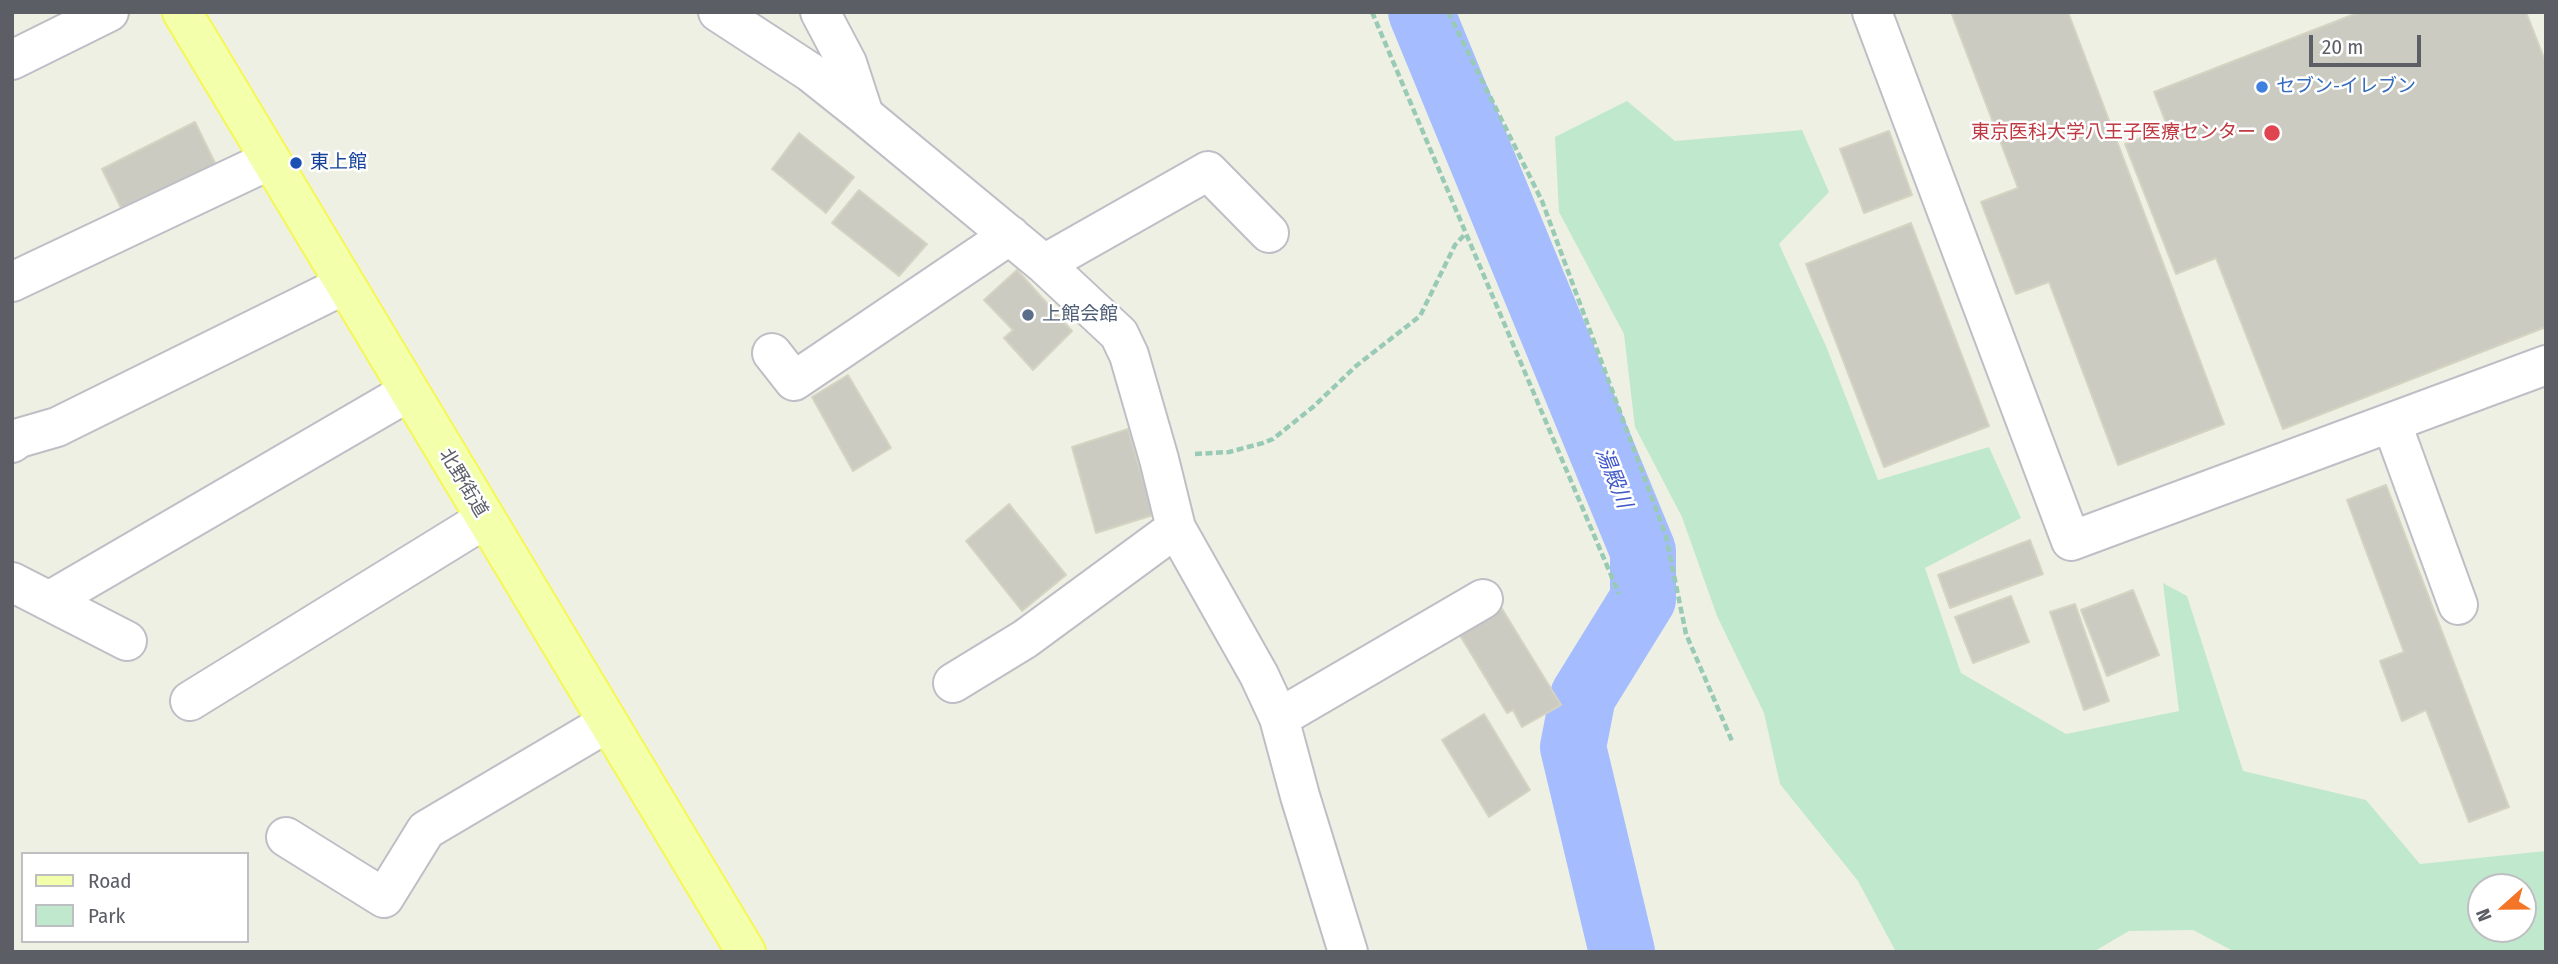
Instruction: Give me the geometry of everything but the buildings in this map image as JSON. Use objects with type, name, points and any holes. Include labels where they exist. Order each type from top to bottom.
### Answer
[{"type":"main road","name":"北野街道","points":[[182,12],[746,952]]},
{"type":"street","points":[[12,60],[109,12]]},
{"type":"street","points":[[718,12],[810,72],[864,115],[1044,264],[1119,334],[1129,355],[1159,459],[1175,528],[1259,675],[1279,718],[1348,952]]},
{"type":"street","points":[[820,12],[847,63],[864,115]]},
{"type":"street","points":[[1872,12],[2071,541],[2546,365]]},
{"type":"street","points":[[12,282],[270,160]]},
{"type":"street","points":[[1044,264],[1209,171],[1269,233]]},
{"type":"street","points":[[772,353],[794,381],[1010,235]]},
{"type":"street","points":[[12,443],[19,438],[57,427],[344,285]]},
{"type":"street","points":[[49,601],[408,392]]},
{"type":"street","points":[[2392,424],[2458,605]]},
{"type":"street","points":[[190,701],[485,519]]},
{"type":"street","points":[[953,682],[1026,639],[1175,528]]},
{"type":"street","points":[[12,582],[127,641]]},
{"type":"street","points":[[1279,718],[1483,599]]},
{"type":"street","points":[[286,837],[384,898],[426,830],[607,723]]},
{"type":"path","points":[[1372,12],[1619,594]]},
{"type":"path","points":[[1448,12],[1542,201],[1666,536],[1686,634],[1732,741]]},
{"type":"path","points":[[1159,459],[1230,452],[1273,439],[1313,407],[1356,366],[1420,316],[1455,245],[1466,233]]},
{"type":"green space","points":[[1627,101],[1675,141],[1802,130],[1829,192],[1779,244],[1826,346],[1878,480],[1989,447],[2021,518],[1925,568],[1961,673],[2066,734],[2179,711],[2163,583],[2187,596],[2243,771],[2366,800],[2420,864],[2546,851],[2546,952],[2235,952],[2193,930],[2129,931],[2093,952],[1896,952],[1858,881],[1780,784],[1764,713],[1717,616],[1682,517],[1635,427],[1624,334],[1559,212],[1555,137]]},
{"type":"waterway","name":"湯殿川","points":[[1421,12],[1643,551],[1643,599],[1583,696],[1573,747],[1622,952]]},
{"type":"place","name":"セブン-イレブン","points":[[2262,87]]},
{"type":"place","name":"東京医科大学八王子医療センター","points":[[2272,133]]},
{"type":"place","name":"東上館","points":[[296,163]]},
{"type":"place","name":"上館会館","points":[[1028,315]]}]
